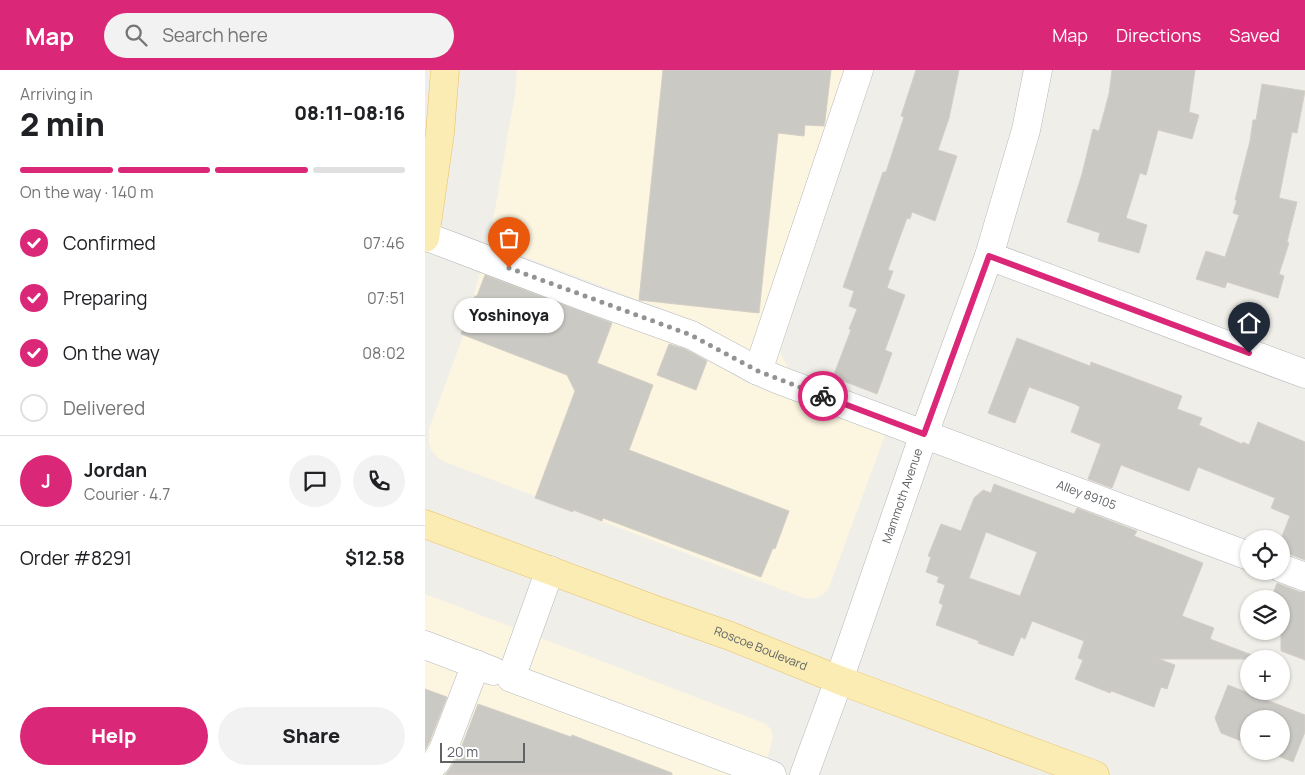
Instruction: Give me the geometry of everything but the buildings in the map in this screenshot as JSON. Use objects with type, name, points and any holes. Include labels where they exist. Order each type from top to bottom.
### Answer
[{"type":"main road","points":[[425,237],[440,133],[445,70]]},
{"type":"main road","name":"Roscoe Boulevard","points":[[425,524],[730,636],[839,680],[1095,775]]},
{"type":"street","points":[[758,371],[859,70]]},
{"type":"street","name":"Mammoth Avenue","points":[[804,775],[989,256],[1026,130],[1038,70]]},
{"type":"street","name":"Alley 89105","points":[[425,237],[691,335],[758,371],[1240,553]]},
{"type":"street","points":[[989,256],[1305,373]]},
{"type":"street","points":[[511,678],[550,570]]},
{"type":"street","points":[[1290,571],[1305,577]]},
{"type":"street","points":[[425,646],[772,775]]},
{"type":"street","points":[[425,771],[436,762],[443,750],[476,664]]},
{"type":"shaded area","points":[[517,70],[874,70],[780,352],[789,370],[751,356],[681,316],[488,243],[515,95]]},
{"type":"shaded area","points":[[481,268],[686,345],[745,382],[885,435],[828,590],[821,596],[812,599],[804,598],[438,458],[431,450],[429,429],[463,336]]},
{"type":"shaded area","points":[[425,594],[764,723],[770,728],[773,737],[761,775],[425,775]]},
{"type":"way so far","points":[[509,268],[691,335],[758,371],[823,396]]},
{"type":"place","name":"Yoshinoya","points":[[509,268]]},
{"type":"route","points":[[823,396],[924,434],[989,256],[1249,353]]}]
